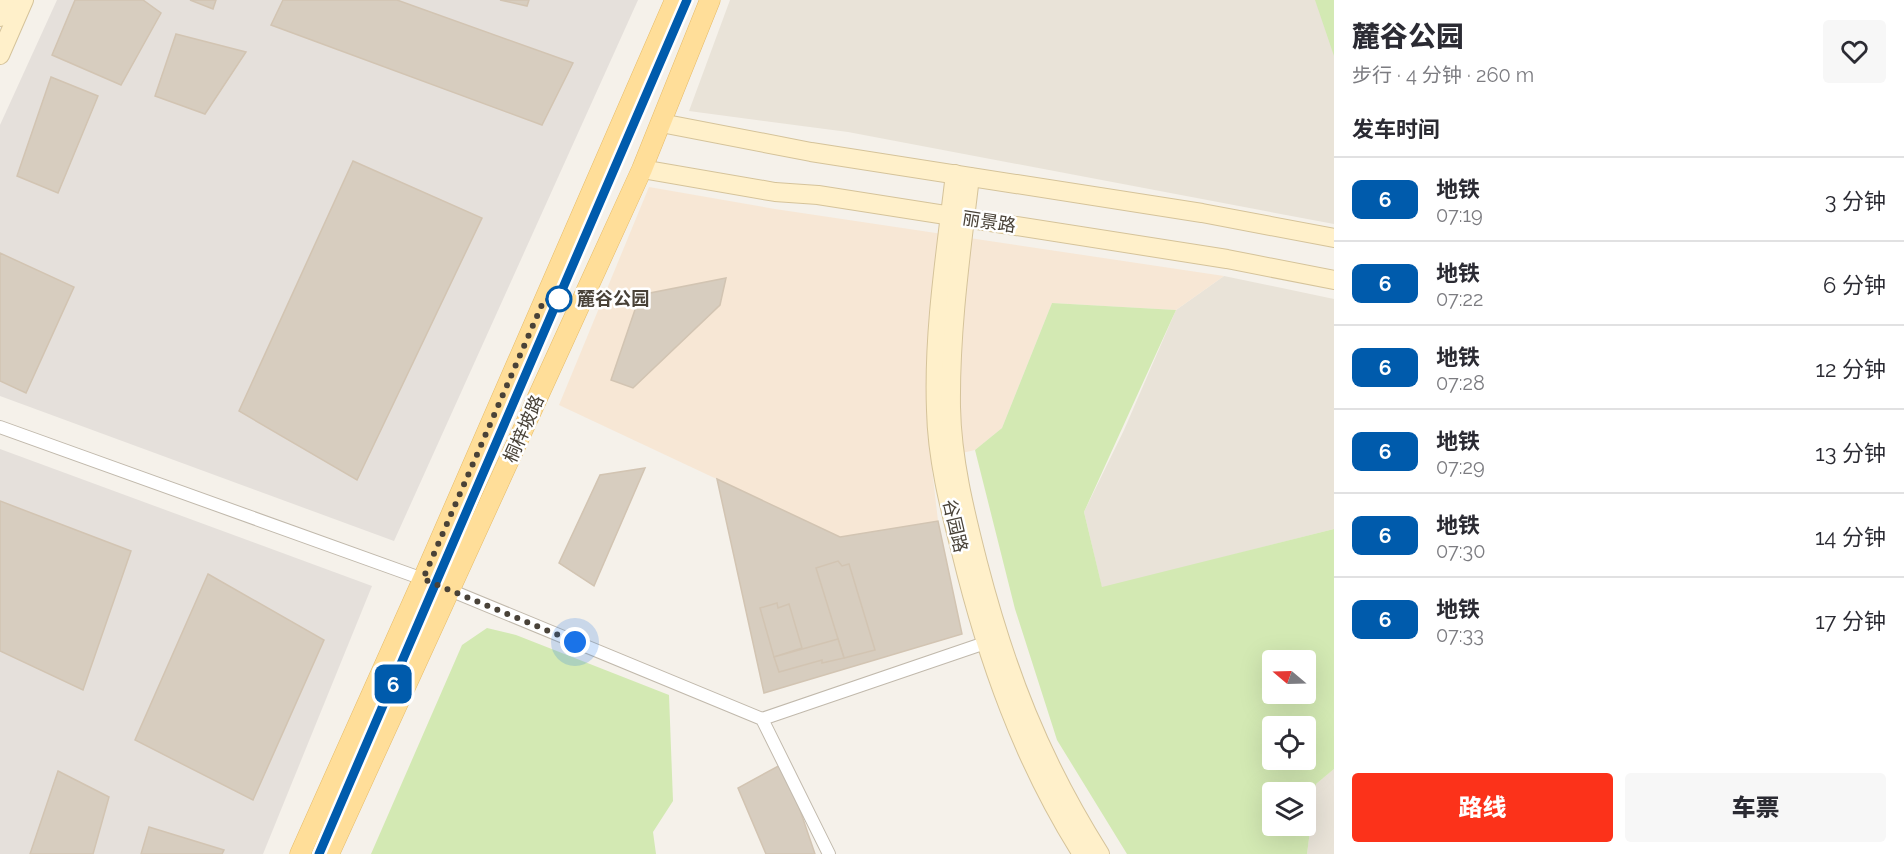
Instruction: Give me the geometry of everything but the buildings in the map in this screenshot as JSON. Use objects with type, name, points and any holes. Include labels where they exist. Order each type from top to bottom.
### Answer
[{"type":"main road","points":[[0,16],[7,0]]},
{"type":"main road","points":[[0,55],[24,0]]},
{"type":"main road","name":"桐梓坡路","points":[[300,854],[423,579],[675,0]]},
{"type":"main road","name":"桐梓坡路","points":[[328,854],[642,169],[710,0]]},
{"type":"main road","points":[[661,123],[811,152],[1202,213],[1334,238]]},
{"type":"main road","name":"丽景路","points":[[642,169],[775,192],[818,195],[1227,259],[1334,280]]},
{"type":"main road","name":"谷园路","points":[[962,176],[937,361],[937,430],[955,530],[985,643],[1007,705],[1040,782],[1082,854]]},
{"type":"main road","name":"谷园路","points":[[958,217],[951,409],[957,474],[965,512],[1003,654],[1020,701],[1052,773],[1100,854]]},
{"type":"street","points":[[0,427],[423,579],[762,718],[985,643]]},
{"type":"street","points":[[762,718],[830,854]]},
{"type":"shaded area","points":[[57,0],[638,0],[394,541],[0,396],[0,125]]},
{"type":"shaded area","points":[[730,0],[1334,0],[1334,224],[848,132],[689,111]]},
{"type":"shaded area","points":[[649,187],[775,209],[1224,276],[1176,310],[1052,303],[1002,428],[975,450],[931,460],[938,521],[840,537],[559,405]]},
{"type":"shaded area","points":[[1224,276],[1334,299],[1334,529],[1102,588],[1084,512],[1124,430],[1176,310]]},
{"type":"shaded area","points":[[0,449],[372,586],[263,854],[0,854]]},
{"type":"shaded area","points":[[1334,769],[1334,854],[1307,854],[1309,836],[1316,836],[1316,784]]},
{"type":"green space","points":[[1315,0],[1334,0],[1334,56]]},
{"type":"green space","points":[[1052,303],[1176,310],[1084,512],[1102,587],[1334,529],[1334,769],[1316,784],[1316,782],[1262,782],[1262,836],[1309,836],[1307,854],[1127,854],[1057,740],[1015,609],[975,450],[1002,428]]},
{"type":"green space","points":[[487,628],[516,635],[669,695],[673,801],[653,832],[656,854],[371,854],[462,645]]},
{"type":"metro line","name":"6","points":[[319,854],[687,0]]},
{"type":"place","name":"麓谷公园","points":[[559,299]]},
{"type":"route","points":[[559,299],[544,300],[423,579],[575,642]]}]
